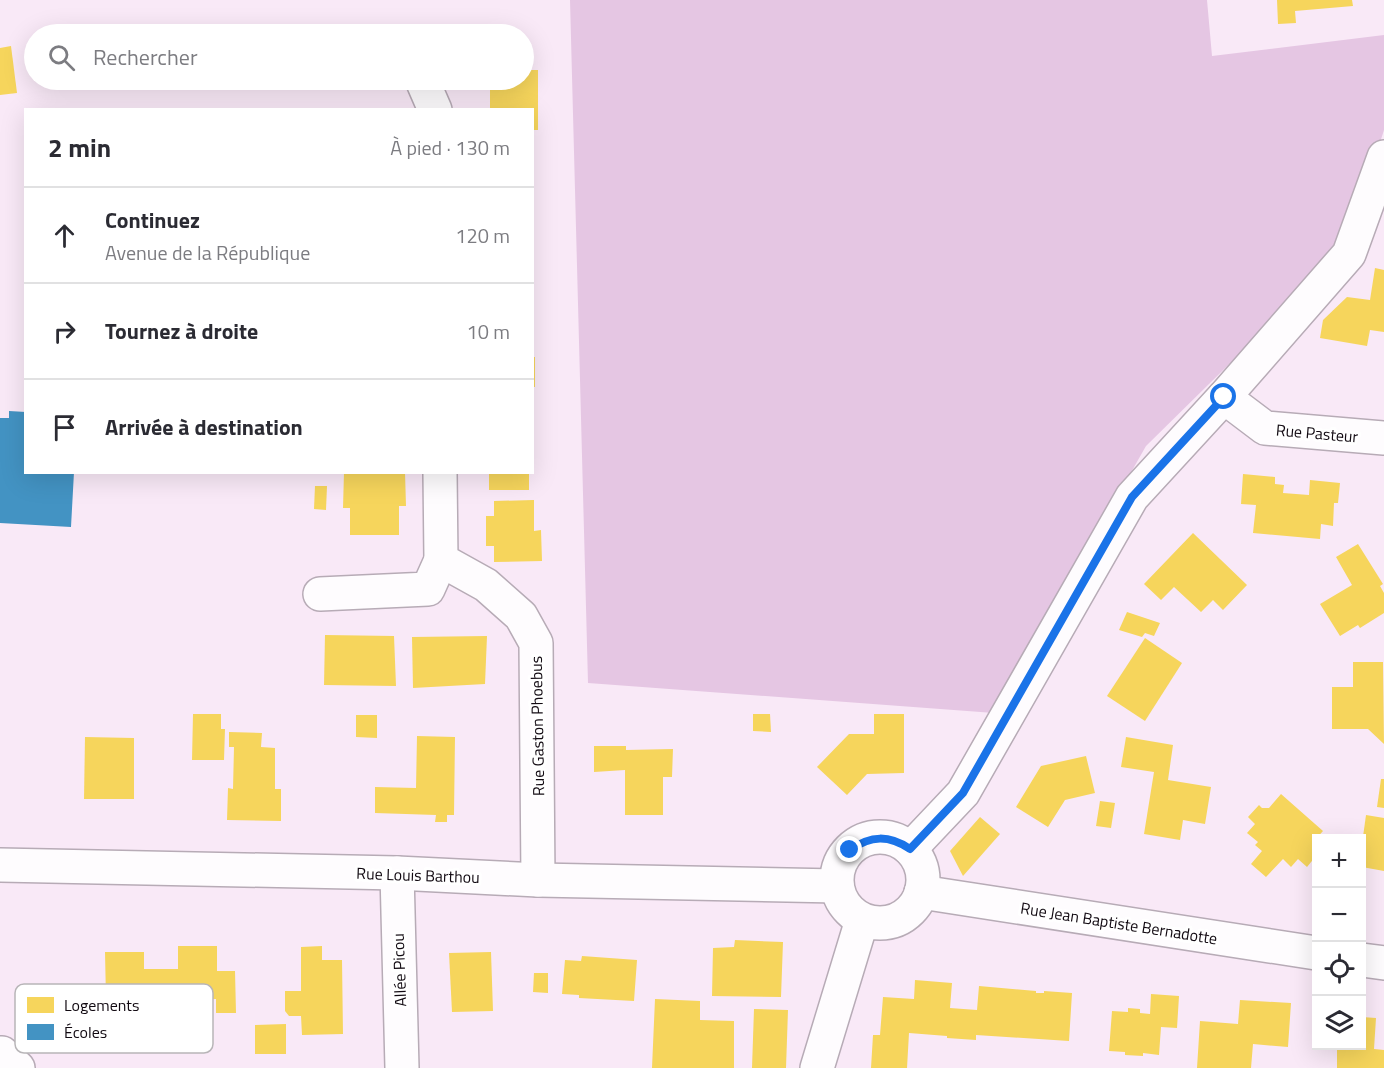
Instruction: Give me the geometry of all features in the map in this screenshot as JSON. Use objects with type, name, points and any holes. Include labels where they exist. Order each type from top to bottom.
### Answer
[{"type":"street","points":[[426,90],[434,108]]},
{"type":"street","points":[[910,849],[963,793],[1132,497],[1224,397],[1349,254],[1384,156]]},
{"type":"street","name":"Rue Pasteur","points":[[1224,397],[1264,428],[1384,438]]},
{"type":"street","points":[[320,594],[429,589],[441,560],[440,474]]},
{"type":"street","name":"Rue Gaston Phoebus","points":[[441,560],[486,585],[521,616],[536,643],[538,880]]},
{"type":"street","points":[[873,838],[886,838],[910,849],[921,869],[923,880],[915,906],[904,916],[891,922],[876,923],[862,920],[850,912],[841,900],[837,886],[837,873],[842,860],[850,850],[860,842],[873,838]]},
{"type":"street","name":"Rue Louis Barthou","points":[[0,865],[397,873],[538,880],[837,886]]},
{"type":"street","name":"Allée Picou","points":[[397,873],[402,1068]]},
{"type":"street","name":"Rue Jean Baptiste Bernadotte","points":[[921,892],[1312,952]]},
{"type":"street","points":[[817,1068],[862,920]]},
{"type":"street","points":[[1366,961],[1384,963]]},
{"type":"shaded area","points":[[570,0],[1207,0],[1212,56],[1384,35],[1384,130],[1346,249],[1146,446],[994,713],[588,683]]},
{"type":"building: Logements","points":[[1277,0],[1352,0],[1353,6],[1295,11],[1296,23],[1278,24]]},
{"type":"building: Logements","points":[[11,46],[17,93],[0,95],[0,48]]},
{"type":"building: Logements","points":[[534,70],[538,70],[538,130],[534,130],[534,108],[490,108],[490,90],[534,90]]},
{"type":"building: Logements","points":[[1375,268],[1384,270],[1384,332],[1370,330],[1367,346],[1320,338],[1323,320],[1347,297],[1370,300]]},
{"type":"building: Logements","points":[[534,357],[535,357],[534,387]]},
{"type":"building: Logements","points":[[344,474],[405,474],[406,506],[399,506],[399,535],[350,535],[350,508],[343,508]]},
{"type":"building: Logements","points":[[489,474],[529,474],[529,490],[489,490]]},
{"type":"building: Logements","points":[[1243,474],[1275,477],[1275,484],[1284,485],[1283,493],[1309,495],[1310,480],[1340,483],[1338,503],[1334,503],[1333,526],[1321,524],[1320,539],[1253,533],[1256,505],[1241,504]]},
{"type":"building: Logements","points":[[315,486],[327,486],[326,510],[314,509]]},
{"type":"building: Logements","points":[[534,500],[534,531],[541,530],[542,561],[494,562],[494,546],[486,546],[486,516],[494,516],[494,501]]},
{"type":"building: Logements","points":[[1193,533],[1247,585],[1223,610],[1213,600],[1201,612],[1174,587],[1161,600],[1144,584]]},
{"type":"building: Logements","points":[[1358,544],[1383,584],[1380,586],[1384,593],[1384,613],[1360,628],[1358,625],[1340,636],[1320,604],[1352,585],[1336,557]]},
{"type":"building: Logements","points":[[1127,612],[1160,623],[1154,636],[1145,633],[1142,637],[1119,630]]},
{"type":"building: Logements","points":[[325,635],[394,636],[396,686],[324,685]]},
{"type":"building: Logements","points":[[487,636],[485,684],[413,688],[412,637]]},
{"type":"building: Logements","points":[[1145,638],[1182,663],[1145,721],[1107,696]]},
{"type":"building: Logements","points":[[1353,662],[1383,662],[1384,744],[1368,729],[1332,729],[1332,687],[1353,687]]},
{"type":"building: Logements","points":[[193,714],[221,714],[221,729],[225,729],[224,760],[192,760]]},
{"type":"building: Logements","points":[[753,714],[770,714],[771,732],[753,731]]},
{"type":"building: Logements","points":[[874,714],[904,714],[904,773],[867,774],[847,795],[817,767],[849,734],[874,734]]},
{"type":"building: Logements","points":[[356,715],[377,715],[377,738],[356,737]]},
{"type":"building: Logements","points":[[229,732],[262,733],[261,747],[275,748],[275,789],[281,789],[281,821],[227,820],[228,788],[233,789],[234,747],[229,747]]},
{"type":"building: Logements","points":[[417,736],[455,737],[454,815],[447,815],[447,822],[435,822],[436,815],[375,813],[375,787],[416,788]]},
{"type":"building: Logements","points":[[85,737],[134,738],[134,799],[84,799]]},
{"type":"building: Logements","points":[[1126,737],[1173,745],[1168,780],[1211,787],[1205,824],[1183,820],[1180,840],[1144,834],[1154,772],[1121,767]]},
{"type":"building: Logements","points":[[594,746],[626,746],[626,750],[673,749],[672,777],[663,777],[663,815],[625,815],[625,770],[594,772]]},
{"type":"building: Logements","points":[[1086,756],[1095,793],[1065,800],[1048,827],[1016,807],[1041,766]]},
{"type":"building: Logements","points":[[1381,779],[1384,779],[1384,808],[1377,807]]},
{"type":"building: Logements","points":[[1281,794],[1323,831],[1320,834],[1312,834],[1312,861],[1307,867],[1298,859],[1291,867],[1283,859],[1266,877],[1251,864],[1262,851],[1255,845],[1258,842],[1247,833],[1255,824],[1248,817],[1259,805],[1262,808],[1269,808]]},
{"type":"building: Logements","points":[[1100,801],[1115,803],[1111,828],[1096,826]]},
{"type":"building: Logements","points":[[1366,815],[1384,818],[1384,871],[1366,868],[1366,834],[1363,834]]},
{"type":"building: Logements","points":[[980,817],[1000,834],[963,876],[950,851]]},
{"type":"building: Logements","points":[[735,940],[783,942],[781,997],[712,996],[713,948],[734,947]]},
{"type":"building: Logements","points":[[178,946],[217,946],[217,971],[235,971],[236,1013],[216,1013],[213,984],[106,984],[105,952],[144,952],[144,969],[178,969]]},
{"type":"building: Logements","points":[[322,946],[322,960],[342,960],[343,1034],[302,1035],[301,1016],[289,1016],[285,1011],[285,991],[301,991],[301,947]]},
{"type":"building: Logements","points":[[491,952],[493,1011],[452,1012],[449,953]]},
{"type":"building: Logements","points":[[582,956],[637,960],[634,1001],[579,998],[579,995],[562,994],[565,960],[581,961]]},
{"type":"building: Logements","points":[[534,973],[548,973],[548,993],[533,992]]},
{"type":"building: Logements","points":[[915,980],[952,983],[950,1008],[977,1010],[979,986],[1036,991],[1036,993],[1044,993],[1044,991],[1072,993],[1069,1041],[976,1035],[976,1040],[909,1033],[907,1068],[871,1068],[873,1035],[880,1035],[883,997],[914,999]]},
{"type":"building: Logements","points":[[1151,994],[1179,996],[1177,1028],[1161,1027],[1159,1055],[1143,1053],[1143,1056],[1125,1055],[1125,1052],[1109,1051],[1112,1011],[1128,1012],[1128,1008],[1140,1009],[1140,1013],[1150,1014]]},
{"type":"building: Logements","points":[[655,999],[700,1001],[700,1020],[734,1021],[734,1068],[652,1068]]},
{"type":"building: Logements","points":[[1240,1000],[1291,1003],[1288,1047],[1253,1044],[1251,1068],[1197,1068],[1200,1021],[1238,1024]]},
{"type":"building: Logements","points":[[754,1009],[788,1010],[786,1068],[752,1068]]},
{"type":"building: Logements","points":[[1366,1017],[1376,1018],[1374,1049],[1384,1050],[1384,1068],[1337,1068],[1337,1050],[1366,1050]]},
{"type":"building: Logements","points":[[286,1024],[286,1054],[255,1054],[255,1025]]},
{"type":"building: Écoles","points":[[9,411],[24,412],[24,474],[74,474],[71,527],[0,523],[0,418],[9,418]]},
{"type":"route","points":[[850,850],[860,842],[873,838],[886,838],[910,849],[963,793],[1132,497],[1224,397]]}]
